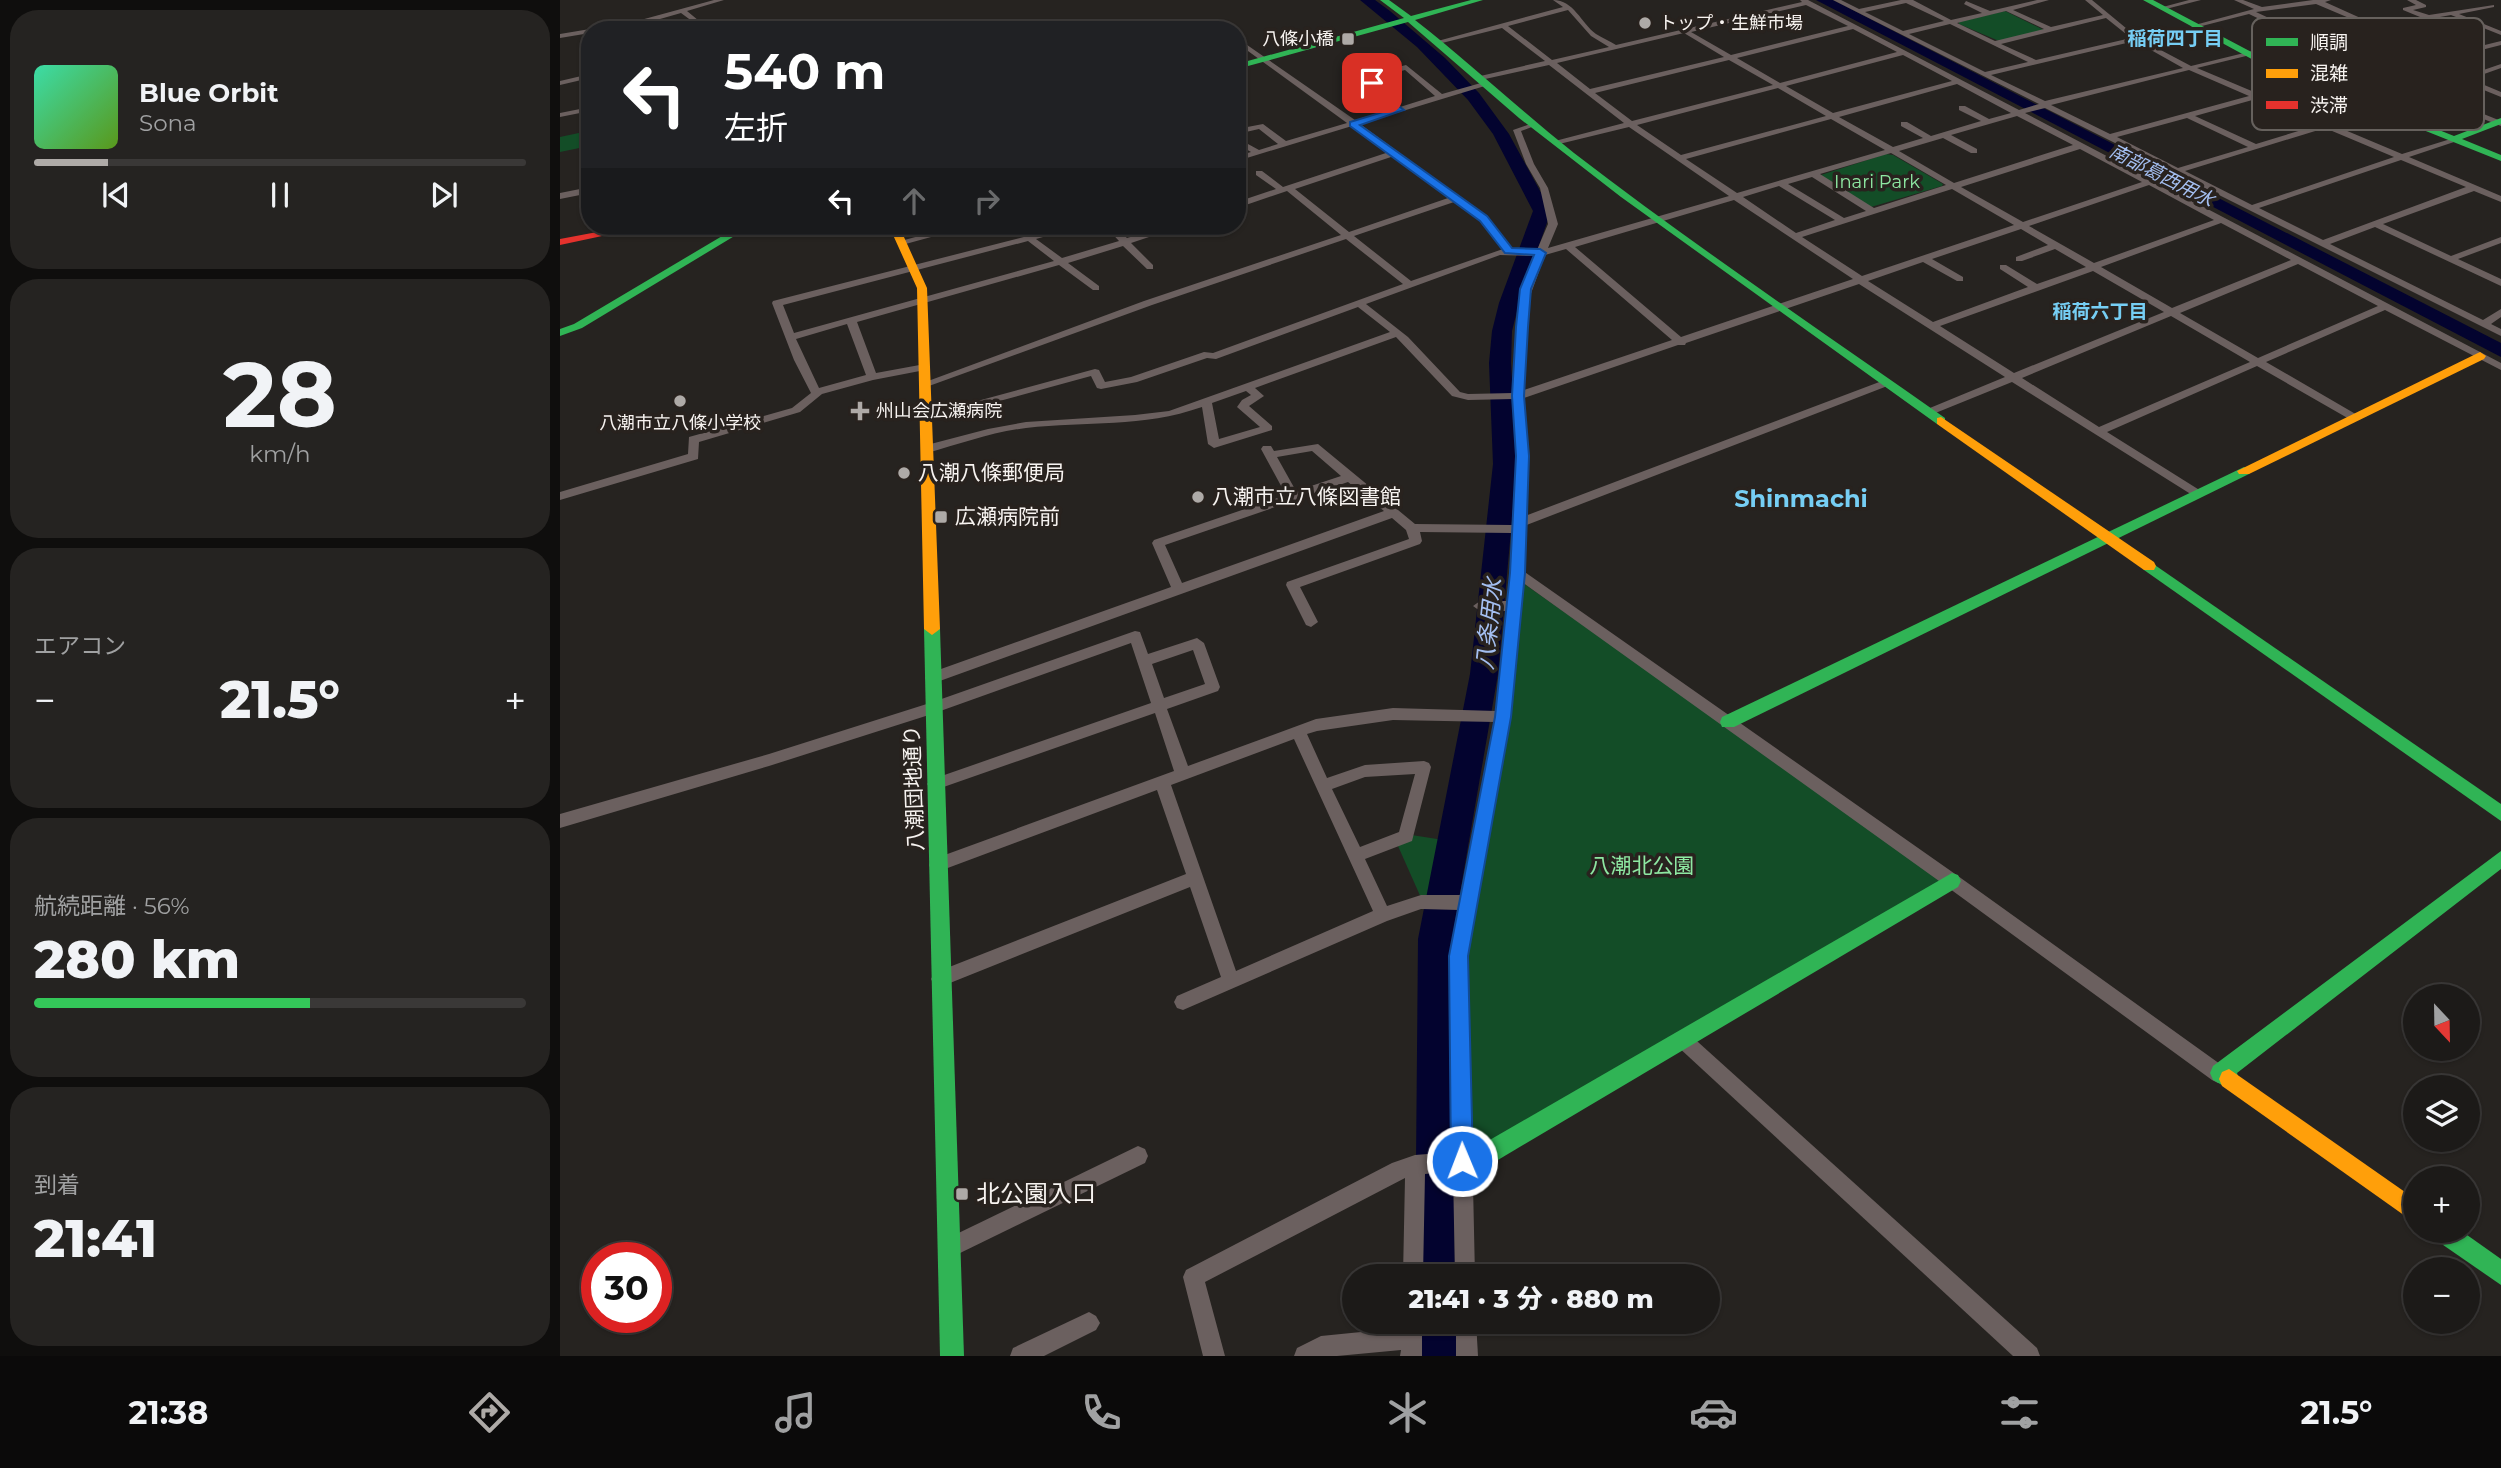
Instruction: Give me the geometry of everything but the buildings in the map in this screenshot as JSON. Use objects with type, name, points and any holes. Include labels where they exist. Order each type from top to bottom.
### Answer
[{"type":"street","points":[[639,21],[721,0]]},
{"type":"street","points":[[1384,0],[1410,18],[1533,125],[1781,309],[2501,814]]},
{"type":"street","points":[[1246,64],[1479,0]]},
{"type":"street","points":[[1556,0],[1569,8],[1592,34],[1615,47]]},
{"type":"street","points":[[1836,0],[2501,333]]},
{"type":"street","points":[[1903,33],[2046,0]]},
{"type":"street","points":[[2088,0],[2136,39],[2191,68],[2252,94]]},
{"type":"street","points":[[2154,4],[2197,0]]},
{"type":"street","points":[[2237,0],[2261,9]]},
{"type":"street","points":[[2194,26],[2261,9],[2328,0]]},
{"type":"street","points":[[2410,0],[2424,6],[2405,9],[2428,18],[2492,6]]},
{"type":"street","points":[[2481,0],[2501,11]]},
{"type":"street","points":[[1858,11],[1906,1],[2034,62]]},
{"type":"street","points":[[2316,1],[2355,18]]},
{"type":"street","points":[[1246,157],[1441,97],[1482,81],[1804,2],[2501,367]]},
{"type":"street","points":[[1966,2],[1989,13]]},
{"type":"street","points":[[2154,4],[2252,56]]},
{"type":"street","points":[[1438,42],[1569,8]]},
{"type":"street","points":[[678,9],[696,21]]},
{"type":"street","points":[[2006,9],[2051,30]]},
{"type":"street","points":[[2250,12],[2262,18]]},
{"type":"street","points":[[2451,13],[2464,18]]},
{"type":"street","points":[[1996,43],[2108,16]]},
{"type":"street","points":[[1503,25],[1630,124],[1735,196],[1862,281],[2197,494]]},
{"type":"street","points":[[2484,26],[2501,33]]},
{"type":"street","points":[[1589,92],[1853,27]]},
{"type":"street","points":[[560,36],[581,32]]},
{"type":"street","points":[[1685,32],[2355,418]]},
{"type":"street","points":[[1984,74],[2136,39]]},
{"type":"street","points":[[2486,46],[2501,43]]},
{"type":"street","points":[[2486,46],[2501,51]]},
{"type":"street","points":[[1246,47],[1458,198],[1483,219],[1509,251]]},
{"type":"street","points":[[926,418],[1095,372],[1101,386],[1133,380],[1210,356],[1499,252],[1540,253],[1568,246],[2045,104],[2252,53]]},
{"type":"street","points":[[1558,143],[1903,54]]},
{"type":"street","points":[[2484,72],[2501,66]]},
{"type":"street","points":[[1400,110],[1374,92],[1380,91],[1370,77],[1406,67],[1441,97]]},
{"type":"street","points":[[560,83],[581,78]]},
{"type":"street","points":[[1680,158],[1957,82]]},
{"type":"street","points":[[2484,87],[2501,94]]},
{"type":"street","points":[[2109,136],[2252,97]]},
{"type":"street","points":[[1962,108],[1989,122]]},
{"type":"street","points":[[560,115],[581,111]]},
{"type":"street","points":[[2188,115],[2255,147]]},
{"type":"street","points":[[1904,124],[1930,139]]},
{"type":"street","points":[[1465,1264],[1459,956],[1497,717],[1508,606],[1518,573],[1516,527],[1522,456],[1518,396],[1526,289],[1553,224],[1544,188],[1530,164],[1517,130],[1533,125]]},
{"type":"street","points":[[1246,130],[1260,126],[1285,145]]},
{"type":"street","points":[[2178,171],[2310,130]]},
{"type":"street","points":[[2338,130],[2501,199]]},
{"type":"street","points":[[2431,130],[2501,158]]},
{"type":"street","points":[[2252,208],[2480,130]]},
{"type":"street","points":[[1944,135],[1974,151]]},
{"type":"street","points":[[1246,145],[1259,153]]},
{"type":"street","points":[[1795,236],[2080,146]]},
{"type":"street","points":[[1246,202],[1395,153]]},
{"type":"street","points":[[1259,173],[1350,235],[1410,285]]},
{"type":"street","points":[[1812,173],[1873,211]]},
{"type":"street","points":[[1359,303],[1404,340],[1456,394],[1468,397],[1518,396],[2150,182]]},
{"type":"street","points":[[1780,183],[1843,221]]},
{"type":"street","points":[[2323,243],[2473,188]]},
{"type":"street","points":[[560,196],[581,192]]},
{"type":"street","points":[[816,392],[872,377],[925,375],[1458,198]]},
{"type":"street","points":[[1932,326],[2222,219]]},
{"type":"street","points":[[2375,224],[2501,283]]},
{"type":"street","points":[[560,242],[597,235]]},
{"type":"street","points":[[560,333],[578,326],[731,235]]},
{"type":"street","name":"八潮団地通り","points":[[898,235],[922,288],[923,300],[932,707],[952,1356]]},
{"type":"street","points":[[902,242],[930,235]]},
{"type":"street","points":[[816,392],[777,303],[1041,235]]},
{"type":"street","points":[[1118,235],[1150,267]]},
{"type":"street","points":[[790,337],[1150,235]]},
{"type":"street","points":[[1029,238],[1096,288]]},
{"type":"street","points":[[2451,259],[2501,240]]},
{"type":"street","points":[[2019,259],[2056,245]]},
{"type":"street","points":[[1568,246],[1681,343]]},
{"type":"street","points":[[1925,259],[1960,279]]},
{"type":"street","points":[[1928,412],[2299,260]]},
{"type":"street","points":[[2003,267],[2036,288]]},
{"type":"street","points":[[2099,431],[2386,306]]},
{"type":"street","points":[[2484,324],[2501,312]]},
{"type":"street","points":[[851,320],[872,377]]},
{"type":"street","points":[[927,449],[997,430],[1027,425],[1137,421],[1171,414],[1395,334]]},
{"type":"street","points":[[1728,722],[2480,356]]},
{"type":"street","points":[[1412,528],[1516,527],[1886,383]]},
{"type":"street","points":[[1206,401],[1214,444],[1268,428],[1243,407],[1246,401],[1259,396],[1247,387]]},
{"type":"street","points":[[560,496],[694,456],[693,440],[796,410],[817,394],[816,392]]},
{"type":"street","points":[[1293,496],[1268,452],[1314,447],[1412,528],[1416,541],[1292,585],[1311,622]]},
{"type":"street","points":[[1178,589],[1158,543],[1350,477]]},
{"type":"street","points":[[932,678],[1392,513]]},
{"type":"street","points":[[1518,573],[2403,1203]]},
{"type":"street","points":[[1480,606],[1508,606]]},
{"type":"street","points":[[560,821],[769,760],[932,707],[1135,636],[1183,774]]},
{"type":"street","points":[[935,784],[1213,687],[1197,643],[1145,661]]},
{"type":"street","points":[[937,864],[1316,725],[1365,717],[1453,714],[1497,717]]},
{"type":"street","points":[[1298,731],[1383,915]]},
{"type":"street","points":[[1323,786],[1365,771],[1424,767],[1406,836],[1357,855]]},
{"type":"street","points":[[1162,782],[1231,982]]},
{"type":"street","points":[[2220,1073],[2501,859]]},
{"type":"street","points":[[940,979],[1193,878]]},
{"type":"street","points":[[1214,1356],[1192,1277],[1399,1170],[1420,1164],[1462,1164],[1952,881]]},
{"type":"street","points":[[1183,1002],[1383,915],[1421,902],[1468,903]]},
{"type":"street","points":[[1682,1039],[2029,1356]]},
{"type":"street","points":[[949,1248],[1138,1156]]},
{"type":"street","points":[[1414,1264],[1420,1164]]},
{"type":"street","points":[[2459,1243],[2501,1273]]},
{"type":"street","points":[[1021,1356],[1089,1322]]},
{"type":"street","points":[[1466,1334],[1467,1356]]},
{"type":"street","points":[[1305,1356],[1321,1347],[1411,1338]]},
{"type":"green space","points":[[2005,11],[2044,30],[1999,41],[1959,24],[1959,22]]},
{"type":"green space","points":[[581,132],[581,148],[560,152],[560,137]]},
{"type":"green space","name":"Inari Park","points":[[1886,154],[1893,155],[1943,184],[1942,186],[1871,207],[1821,175]]},
{"type":"green space","name":"八潮北公園","points":[[1520,581],[1946,880],[1470,1153],[1466,954]]},
{"type":"green space","points":[[1405,834],[1450,841],[1441,900],[1422,900],[1394,837]]},
{"type":"waterway","name":"八条用水","points":[[1367,0],[1422,44],[1474,97],[1501,134],[1542,211],[1509,303],[1502,331],[1500,363],[1505,464],[1484,674],[1435,939],[1435,1264]]},
{"type":"waterway","name":"南部葛西用水","points":[[1823,0],[2501,351]]},
{"type":"waterway","name":"八条用水","points":[[1435,1334],[1435,1356]]},
{"type":"traffic: fast","points":[[1384,0],[1420,27],[1522,116],[1625,195],[1729,272],[1941,421]]},
{"type":"traffic: fast","points":[[1246,65],[1479,0]]},
{"type":"traffic: fast","points":[[2147,0],[2252,56]]},
{"type":"traffic: fast","points":[[2484,128],[2501,121]]},
{"type":"traffic: fast","points":[[2431,130],[2501,158]]},
{"type":"traffic: fast","points":[[2454,139],[2478,130]]},
{"type":"traffic: fast","points":[[560,333],[578,326],[731,235]]},
{"type":"traffic: fast","points":[[1728,722],[2244,471]]},
{"type":"traffic: fast","points":[[2149,566],[2501,814]]},
{"type":"traffic: fast","points":[[932,629],[952,1356]]},
{"type":"traffic: fast","points":[[2229,1079],[2220,1073],[2501,859]]},
{"type":"traffic: fast","points":[[1463,1168],[1952,881]]},
{"type":"traffic: fast","points":[[2459,1243],[2501,1273]]},
{"type":"traffic: slow","points":[[898,235],[922,288],[932,629]]},
{"type":"traffic: slow","points":[[2244,471],[2480,356]]},
{"type":"traffic: slow","points":[[1941,421],[2149,566]]},
{"type":"traffic: slow","points":[[2229,1079],[2403,1203]]},
{"type":"traffic: jam","points":[[560,242],[597,235]]},
{"type":"place","name":"トップ・生鮮市場","points":[[1645,23]]},
{"type":"place","name":"八條小橋","points":[[1348,39]]},
{"type":"place","name":"八潮市立八條小学校","points":[[680,401]]},
{"type":"place","name":"州山会広瀬病院","points":[[860,411]]},
{"type":"place","name":"八潮八條郵便局","points":[[904,473]]},
{"type":"place","name":"八潮市立八條図書館","points":[[1198,497]]},
{"type":"place","name":"広瀬病院前","points":[[941,517]]},
{"type":"place","name":"北公園入口","points":[[962,1194]]},
{"type":"district","name":"稲荷四丁目","points":[[2175,38]]},
{"type":"district","name":"稲荷六丁目","points":[[2100,311]]},
{"type":"district","name":"Shinmachi","points":[[1801,499]]},
{"type":"route","points":[[1372,83],[1380,91],[1374,92],[1400,110],[1353,124],[1483,219],[1509,251],[1540,253],[1526,289],[1522,327],[1518,396],[1522,456],[1518,573],[1503,717],[1459,956],[1462,1161]]}]
